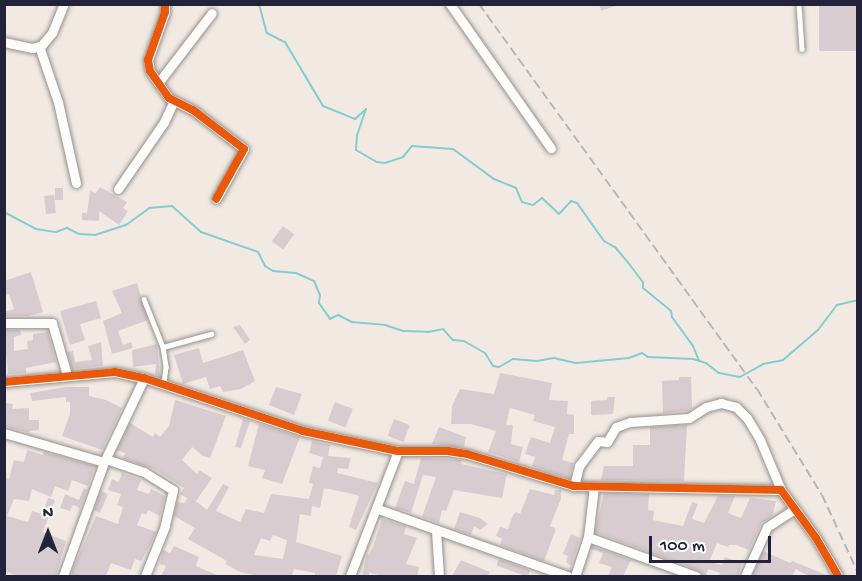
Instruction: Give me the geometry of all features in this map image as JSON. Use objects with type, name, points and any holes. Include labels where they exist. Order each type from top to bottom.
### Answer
[{"type":"street","points":[[4,42],[25,47],[39,46],[52,33],[64,4]]},
{"type":"street","points":[[165,4],[165,12],[147,63],[158,83],[174,101],[193,110],[244,148],[216,199]]},
{"type":"street","points":[[450,4],[552,148]]},
{"type":"street","points":[[158,83],[212,13]]},
{"type":"street","points":[[39,46],[58,102],[76,183]]},
{"type":"street","points":[[118,189],[164,122],[174,101]]},
{"type":"street","points":[[4,323],[52,323],[67,375]]},
{"type":"street","points":[[4,382],[116,372],[164,384],[303,431],[398,451],[448,451],[467,454],[574,486],[782,490]]},
{"type":"street","points":[[63,576],[105,460],[144,378]]},
{"type":"street","points":[[574,486],[579,466],[598,441],[607,442],[616,427],[630,422],[689,418],[706,407],[721,403],[736,406],[747,418],[760,440],[782,490],[838,576]]},
{"type":"street","points":[[4,433],[144,472],[173,490],[168,514],[145,576]]},
{"type":"street","points":[[350,576],[378,509],[398,451]]},
{"type":"street","points":[[575,576],[588,537],[594,487]]},
{"type":"street","points":[[378,509],[567,576]]},
{"type":"street","points":[[745,576],[767,527],[795,509]]},
{"type":"street","points":[[436,531],[439,576]]},
{"type":"street","points":[[588,537],[696,576]]},
{"type":"lane","points":[[799,4],[802,49]]},
{"type":"lane","points":[[144,299],[163,347],[166,367],[164,384]]},
{"type":"lane","points":[[163,347],[211,334]]},
{"type":"building","points":[[599,4],[618,4],[618,5],[601,11]]},
{"type":"building","points":[[819,4],[856,4],[856,51],[819,51]]},
{"type":"building","points":[[100,187],[127,202],[123,208],[128,211],[119,225],[99,211],[99,221],[82,220],[82,213],[87,213],[90,191],[96,193]]},
{"type":"building","points":[[55,188],[63,188],[63,200],[55,200]]},
{"type":"building","points":[[54,195],[56,213],[46,214],[44,196]]},
{"type":"building","points":[[283,226],[294,234],[283,250],[272,241]]},
{"type":"building","points":[[31,272],[43,312],[28,316],[4,316],[4,312],[14,309],[9,294],[4,295],[4,281]]},
{"type":"building","points":[[137,283],[148,320],[118,331],[123,345],[131,342],[133,348],[112,354],[103,321],[122,313],[112,291]]},
{"type":"building","points":[[96,301],[101,318],[80,324],[85,340],[70,345],[60,311]]},
{"type":"building","points":[[240,325],[250,340],[245,344],[233,327]]},
{"type":"building","points":[[4,330],[20,330],[21,335],[14,337],[14,351],[28,349],[27,341],[33,340],[33,334],[48,332],[56,362],[26,368],[26,373],[8,374]]},
{"type":"building","points":[[101,342],[103,366],[72,369],[67,352],[73,351],[75,362],[92,360],[88,346]]},
{"type":"building","points":[[157,344],[160,376],[155,375],[156,364],[133,367],[132,350]]},
{"type":"building","points":[[199,348],[203,363],[243,350],[255,381],[241,389],[223,392],[220,386],[210,389],[206,377],[183,384],[174,355]]},
{"type":"building","points":[[500,373],[552,383],[549,400],[568,401],[567,414],[574,415],[574,434],[569,434],[562,460],[573,463],[569,478],[532,466],[535,457],[525,454],[531,437],[550,443],[555,427],[533,421],[535,415],[510,408],[506,425],[513,425],[511,444],[523,447],[519,462],[488,452],[496,431],[471,424],[451,424],[452,406],[460,389],[494,394]]},
{"type":"building","points":[[679,377],[691,377],[692,408],[687,411],[663,413],[662,381],[679,380]]},
{"type":"building","points":[[66,387],[89,387],[89,396],[106,400],[122,408],[102,450],[62,436],[70,414],[70,402],[66,402],[66,397],[32,401],[30,393]]},
{"type":"building","points":[[276,387],[302,394],[294,415],[269,405]]},
{"type":"building","points":[[607,397],[615,397],[613,414],[591,415],[591,401],[607,400]]},
{"type":"building","points":[[175,400],[226,416],[210,458],[203,456],[192,447],[182,460],[197,474],[199,470],[212,478],[196,501],[207,510],[223,484],[229,487],[216,511],[240,522],[246,509],[264,513],[271,494],[309,499],[313,484],[309,483],[313,466],[320,468],[323,457],[309,453],[312,441],[330,445],[328,456],[351,458],[348,469],[338,468],[337,473],[378,483],[356,530],[349,527],[359,496],[324,488],[320,508],[312,506],[311,516],[300,514],[296,542],[342,556],[336,576],[315,576],[315,573],[294,569],[292,576],[259,576],[240,572],[225,564],[227,561],[188,539],[195,528],[174,516],[177,502],[185,503],[187,498],[180,494],[184,488],[156,470],[123,458],[125,453],[117,450],[130,423],[153,437],[155,433],[160,437],[169,426]],"holes":[[[273,535],[287,540],[283,559],[254,555],[261,538],[270,541]]]},
{"type":"building","points":[[335,402],[353,409],[346,427],[328,421]]},
{"type":"building","points":[[4,403],[13,404],[12,409],[29,408],[29,420],[39,420],[39,430],[29,431],[29,433],[4,426]]},
{"type":"building","points":[[243,419],[250,421],[241,448],[235,447]]},
{"type":"building","points":[[394,419],[410,425],[403,442],[388,436]]},
{"type":"building","points":[[259,424],[300,437],[282,484],[262,478],[265,470],[248,466]]},
{"type":"building","points":[[687,425],[684,481],[601,480],[604,466],[633,466],[633,445],[650,445],[650,427]]},
{"type":"building","points":[[439,427],[466,437],[464,447],[432,444]]},
{"type":"building","points":[[27,450],[43,455],[44,452],[95,466],[88,486],[72,480],[68,491],[55,486],[51,497],[32,489],[29,501],[14,499],[7,516],[28,522],[32,511],[42,514],[48,498],[55,500],[43,532],[66,541],[56,576],[18,576],[4,571],[4,477],[9,479],[14,460],[24,462]]},
{"type":"building","points":[[421,458],[461,460],[461,464],[507,474],[502,498],[454,490],[446,511],[442,510],[439,523],[422,517],[436,477],[423,475],[411,513],[395,508],[405,481],[414,484]]},
{"type":"building","points":[[122,473],[141,480],[137,490],[149,494],[151,489],[165,496],[160,516],[148,510],[146,515],[142,513],[137,525],[156,532],[151,543],[141,561],[135,559],[131,570],[111,563],[106,576],[71,574],[96,516],[118,524],[123,507],[117,505],[121,494],[108,490],[112,479],[119,482]]},
{"type":"building","points":[[84,488],[87,490],[80,508],[73,505],[70,511],[60,508],[65,494],[79,500]]},
{"type":"building","points":[[530,489],[554,495],[555,490],[561,490],[561,499],[550,526],[556,529],[544,561],[500,545],[502,539],[496,536],[500,527],[508,529],[516,512],[520,514]]},
{"type":"building","points":[[101,491],[108,494],[100,513],[94,510]]},
{"type":"building","points":[[604,493],[649,494],[648,510],[654,511],[653,520],[683,526],[692,502],[698,504],[692,519],[704,523],[718,496],[735,496],[728,513],[741,518],[750,498],[776,501],[773,515],[761,524],[749,550],[736,545],[728,547],[717,543],[709,562],[722,565],[725,557],[742,563],[738,576],[719,576],[720,573],[708,569],[706,576],[703,576],[698,570],[595,532]]},
{"type":"building","points":[[460,512],[480,518],[488,524],[480,530],[474,526],[471,535],[454,529]]},
{"type":"building","points":[[382,519],[406,526],[404,534],[417,538],[406,564],[419,567],[417,576],[385,576],[369,573],[369,576],[362,576],[367,554],[369,555],[373,547]]},
{"type":"building","points":[[571,534],[580,538],[571,566],[566,562],[568,556],[563,554]]},
{"type":"building","points":[[174,546],[199,557],[196,566],[219,576],[161,576],[166,566],[160,564],[163,550],[170,553]]},
{"type":"building","points":[[592,546],[631,560],[623,576],[608,576],[612,567],[599,563],[603,553],[591,549]]},
{"type":"building","points":[[763,551],[829,576],[808,576],[796,569],[792,576],[752,576]]},
{"type":"building","points":[[499,559],[530,570],[528,576],[525,576],[497,566]]},
{"type":"building","points":[[461,560],[490,572],[487,576],[452,576]]},
{"type":"waterway","points":[[259,4],[267,33],[285,42],[323,106],[355,119],[366,109],[357,135],[356,150],[377,162],[385,163],[403,157],[412,146],[453,149],[494,179],[516,188],[522,202],[533,205],[542,198],[559,214],[571,201],[577,203],[604,241],[615,247],[630,265],[643,282],[643,288],[671,311],[672,317],[693,346],[699,361]]},
{"type":"waterway","points":[[4,212],[36,229],[56,232],[67,228],[79,234],[95,235],[126,225],[149,208],[172,206],[201,232],[258,252],[265,266],[273,271],[296,273],[314,281],[320,295],[319,303],[330,319],[338,315],[352,322],[385,325],[404,331],[428,332],[443,329],[453,340],[464,341],[485,353],[493,366],[499,367],[513,359],[537,361],[554,358],[576,363],[629,358],[642,353],[648,357],[693,359],[706,363],[719,373],[740,377],[763,364],[783,360],[818,330],[837,305],[858,300]]},
{"type":"railway","points":[[479,4],[757,389],[822,495],[858,573]]},
{"type":"cycle path","points":[[165,4],[165,12],[148,60],[150,71],[169,98],[193,110],[244,149],[216,199]]},
{"type":"cycle path","points":[[4,382],[115,372],[144,378],[303,431],[398,451],[448,451],[467,454],[574,486],[781,490],[816,538],[838,576]]}]
